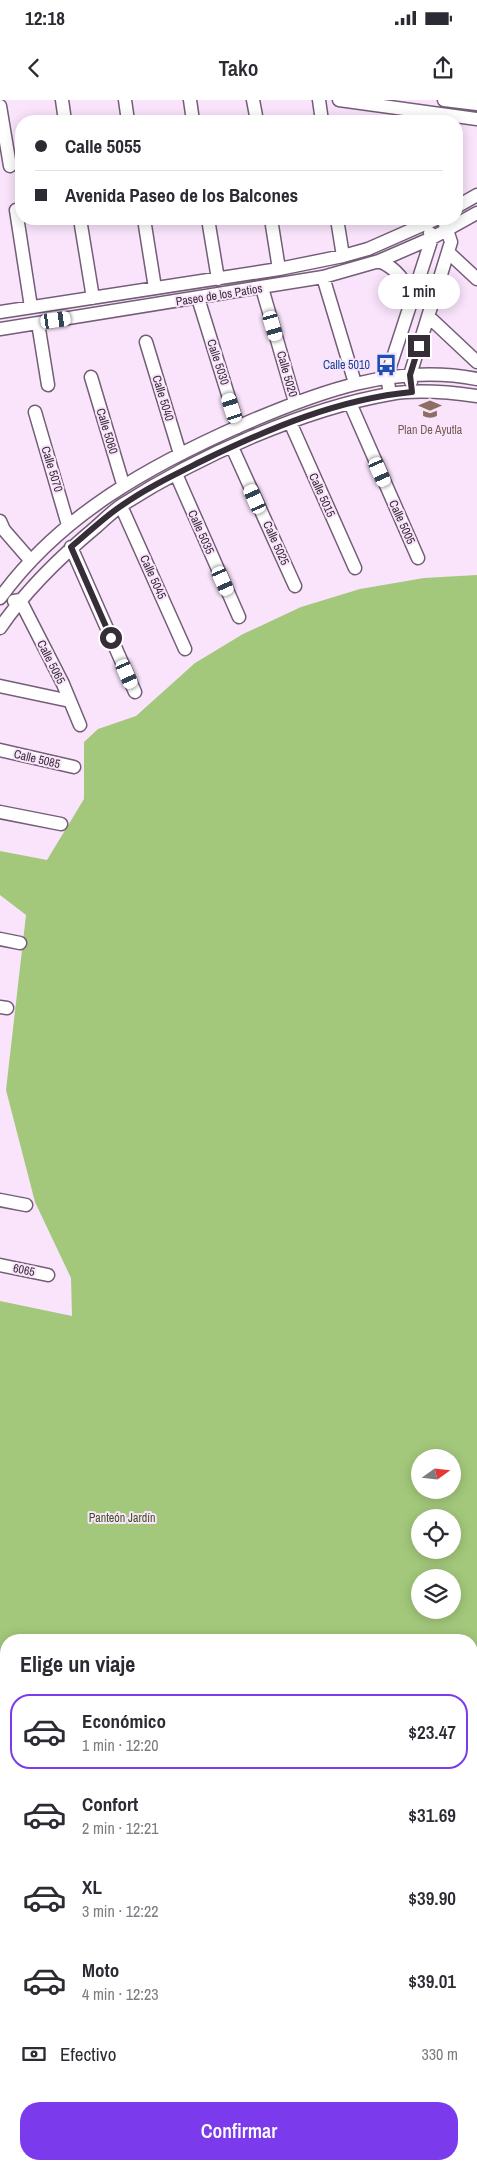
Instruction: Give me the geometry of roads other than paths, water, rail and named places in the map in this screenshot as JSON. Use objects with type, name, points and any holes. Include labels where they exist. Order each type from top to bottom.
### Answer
[{"type":"street","points":[[62,100],[64,115]]},
{"type":"street","points":[[126,100],[127,115]]},
{"type":"street","points":[[190,100],[192,115]]},
{"type":"street","points":[[254,100],[256,115]]},
{"type":"street","points":[[319,100],[321,115]]},
{"type":"street","points":[[339,100],[444,115]]},
{"type":"street","points":[[436,114],[438,100]]},
{"type":"street","points":[[444,100],[477,104]]},
{"type":"street","points":[[0,106],[10,166]]},
{"type":"street","points":[[463,117],[477,119]]},
{"type":"street","points":[[463,203],[477,195]]},
{"type":"street","name":"Paseo de los Patios","points":[[463,221],[477,213]]},
{"type":"street","points":[[18,225],[31,307]]},
{"type":"street","points":[[81,225],[93,298]]},
{"type":"street","points":[[145,225],[155,288]]},
{"type":"street","points":[[209,225],[218,278]]},
{"type":"street","points":[[273,225],[279,269]]},
{"type":"street","points":[[338,225],[342,256]]},
{"type":"street","name":"Paseo de los Patios","points":[[0,312],[279,269],[368,250],[423,225]]},
{"type":"street","points":[[390,394],[387,376],[432,238],[430,225]]},
{"type":"street","points":[[412,392],[410,375],[451,239],[445,225]]},
{"type":"street","name":"Paseo de los Patios","points":[[0,329],[262,288],[323,276],[379,261],[457,225]]},
{"type":"street","points":[[448,252],[477,279]]},
{"type":"street","points":[[379,261],[392,268],[402,278],[412,300]]},
{"type":"street","points":[[323,276],[355,383]]},
{"type":"street","name":"Calle 5020","points":[[262,288],[295,402]]},
{"type":"street","name":"Calle 5030","points":[[198,298],[238,427]]},
{"type":"street","points":[[429,317],[477,362]]},
{"type":"street","points":[[38,323],[48,385]]},
{"type":"street","name":"Calle 5040","points":[[146,342],[180,454]]},
{"type":"street","points":[[1,599],[31,561],[68,525],[123,484],[180,454],[238,427],[295,402],[355,383],[387,376],[460,376],[477,379]]},
{"type":"street","name":"Calle 5060","points":[[91,377],[123,484]]},
{"type":"street","points":[[0,628],[20,600],[71,547],[121,506],[176,474],[290,422],[350,404],[390,394],[412,392],[477,396]]},
{"type":"street","name":"Calle 5005","points":[[350,404],[418,558]]},
{"type":"street","name":"Calle 5070","points":[[35,412],[68,525]]},
{"type":"street","name":"Calle 5015","points":[[290,422],[355,568]]},
{"type":"street","name":"Calle 5025","points":[[232,447],[295,586]]},
{"type":"street","name":"Calle 5035","points":[[176,474],[239,617]]},
{"type":"street","name":"Calle 5045","points":[[121,506],[185,649]]},
{"type":"street","points":[[0,521],[4,530],[31,561]]},
{"type":"street","points":[[71,547],[135,692]]},
{"type":"street","points":[[1,599],[20,600]]},
{"type":"street","name":"Calle 5065","points":[[20,600],[70,701],[80,726]]},
{"type":"street","points":[[0,686],[70,701]]},
{"type":"street","name":"Calle 5085","points":[[0,750],[74,767]]},
{"type":"street","points":[[0,812],[61,824]]},
{"type":"street","points":[[0,939],[20,943]]},
{"type":"street","points":[[0,1200],[26,1205]]},
{"type":"street","name":"6065","points":[[0,1265],[48,1275]]},
{"type":"place","name":"Calle 5010","points":[[386,365]]},
{"type":"place","name":"Plan De Ayutla","points":[[430,409]]},
{"type":"park label","name":"Panteón Jardín","points":[[122,1518]]}]
